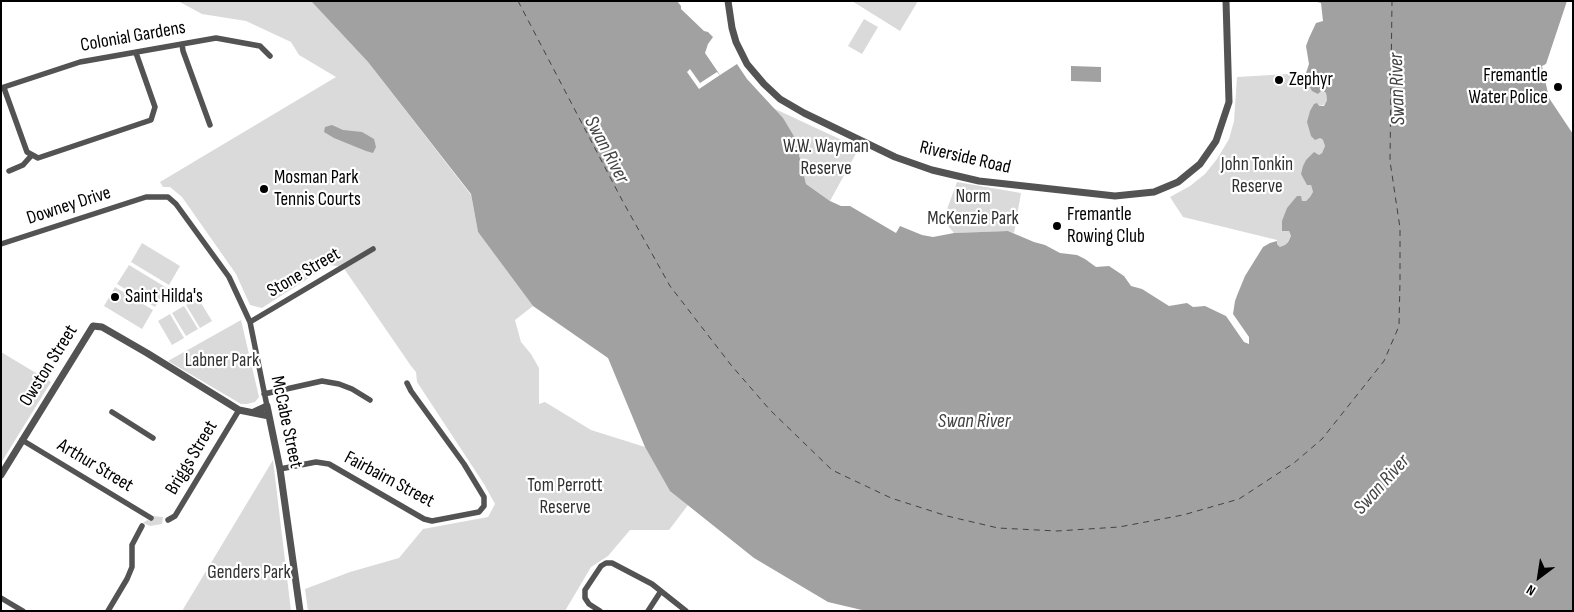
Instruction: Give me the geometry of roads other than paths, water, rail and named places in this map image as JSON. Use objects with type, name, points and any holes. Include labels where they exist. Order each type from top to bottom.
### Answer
[{"type":"street","name":"Riverside Road","points":[[728,1],[736,42],[747,64],[780,99],[804,113],[895,157],[932,170],[968,179],[1014,186],[1115,196],[1154,192],[1178,182],[1204,159],[1216,141],[1222,128],[1229,102],[1230,84],[1226,1]]},
{"type":"street","name":"Riverside Road","points":[[1221,1],[1224,100],[1227,108]]},
{"type":"street","name":"Colonial Gardens","points":[[3,88],[80,62],[216,38],[260,46],[270,56]]},
{"type":"street","points":[[182,44],[210,125]]},
{"type":"street","points":[[3,88],[26,152],[38,158],[151,120],[155,107],[136,53]]},
{"type":"street","points":[[9,171],[23,165],[31,156]]},
{"type":"street","name":"Downey Drive","points":[[1,244],[146,197]]},
{"type":"street","name":"McCabe Street","points":[[146,197],[168,197],[176,204],[228,277],[250,322],[280,469],[300,611]]},
{"type":"street","name":"Stone Street","points":[[250,322],[373,249]]},
{"type":"street","name":"Owston Street","points":[[1,475],[93,326],[102,328],[147,353],[239,410]]},
{"type":"street","points":[[264,394],[322,381],[352,389],[370,400]]},
{"type":"street","name":"Fairbairn Street","points":[[280,469],[316,462],[329,464],[424,519],[432,521],[479,512],[484,506],[484,497],[464,464],[407,383]]},
{"type":"street","points":[[253,412],[267,406]]},
{"type":"street","points":[[239,410],[269,416]]},
{"type":"street","name":"Briggs Street","points":[[168,520],[175,516],[239,410]]},
{"type":"street","points":[[112,412],[153,438]]},
{"type":"street","name":"Arthur Street","points":[[22,440],[151,518]]},
{"type":"street","points":[[108,611],[132,567],[132,545],[142,526]]},
{"type":"street","points":[[600,611],[589,604],[585,598],[585,590],[601,566],[612,562],[661,591],[686,611]]},
{"type":"street","points":[[648,611],[661,591]]},
{"type":"street","points":[[1,598],[22,611]]},
{"type":"water","name":"Swan River","points":[[311,1],[677,1],[681,9],[713,37],[705,53],[720,75],[737,64],[747,79],[783,118],[795,138],[806,184],[830,201],[841,206],[850,206],[896,233],[900,226],[922,235],[933,237],[954,233],[1008,231],[1045,245],[1060,253],[1077,255],[1096,267],[1109,266],[1124,276],[1131,286],[1142,289],[1169,306],[1187,303],[1193,307],[1205,306],[1226,316],[1244,342],[1249,344],[1249,337],[1233,314],[1238,293],[1245,276],[1263,247],[1277,241],[1280,247],[1288,242],[1291,236],[1289,231],[1282,231],[1282,221],[1287,208],[1297,196],[1301,196],[1302,201],[1306,201],[1313,192],[1311,185],[1307,185],[1301,174],[1303,166],[1314,152],[1319,155],[1322,153],[1325,146],[1323,140],[1320,138],[1315,140],[1311,136],[1307,122],[1314,104],[1317,103],[1319,106],[1324,106],[1327,100],[1326,93],[1322,90],[1318,94],[1312,91],[1308,84],[1306,73],[1309,64],[1306,46],[1316,23],[1323,21],[1321,3],[1314,1],[1567,1],[1546,64],[1542,66],[1549,98],[1573,134],[1573,611],[866,611],[828,602],[754,558],[670,491],[645,447],[608,358],[533,306],[478,232],[471,194],[368,62]]},
{"type":"water","points":[[1071,66],[1101,67],[1101,82],[1071,81]]},
{"type":"water","points":[[332,125],[343,130],[362,132],[374,139],[376,147],[373,153],[334,138],[324,132],[325,127]]},
{"type":"place","name":"Zephyr","points":[[1279,80]]},
{"type":"place","name":"Fremantle Water Police","points":[[1558,87]]},
{"type":"place","name":"Mosman Park Tennis Courts","points":[[264,189]]},
{"type":"place","name":"Fremantle Rowing Club","points":[[1057,226]]},
{"type":"place","name":"Saint Hilda's","points":[[115,297]]},
{"type":"park label","name":"W.W. Wayman Reserve","points":[[826,158]]},
{"type":"park label","name":"John Tonkin Reserve","points":[[1257,176]]},
{"type":"park label","name":"Norm McKenzie Park","points":[[973,208]]},
{"type":"park label","name":"Labner Park","points":[[222,361]]},
{"type":"park label","name":"Tom Perrott Reserve","points":[[565,497]]},
{"type":"park label","name":"Genders Park","points":[[249,573]]}]
